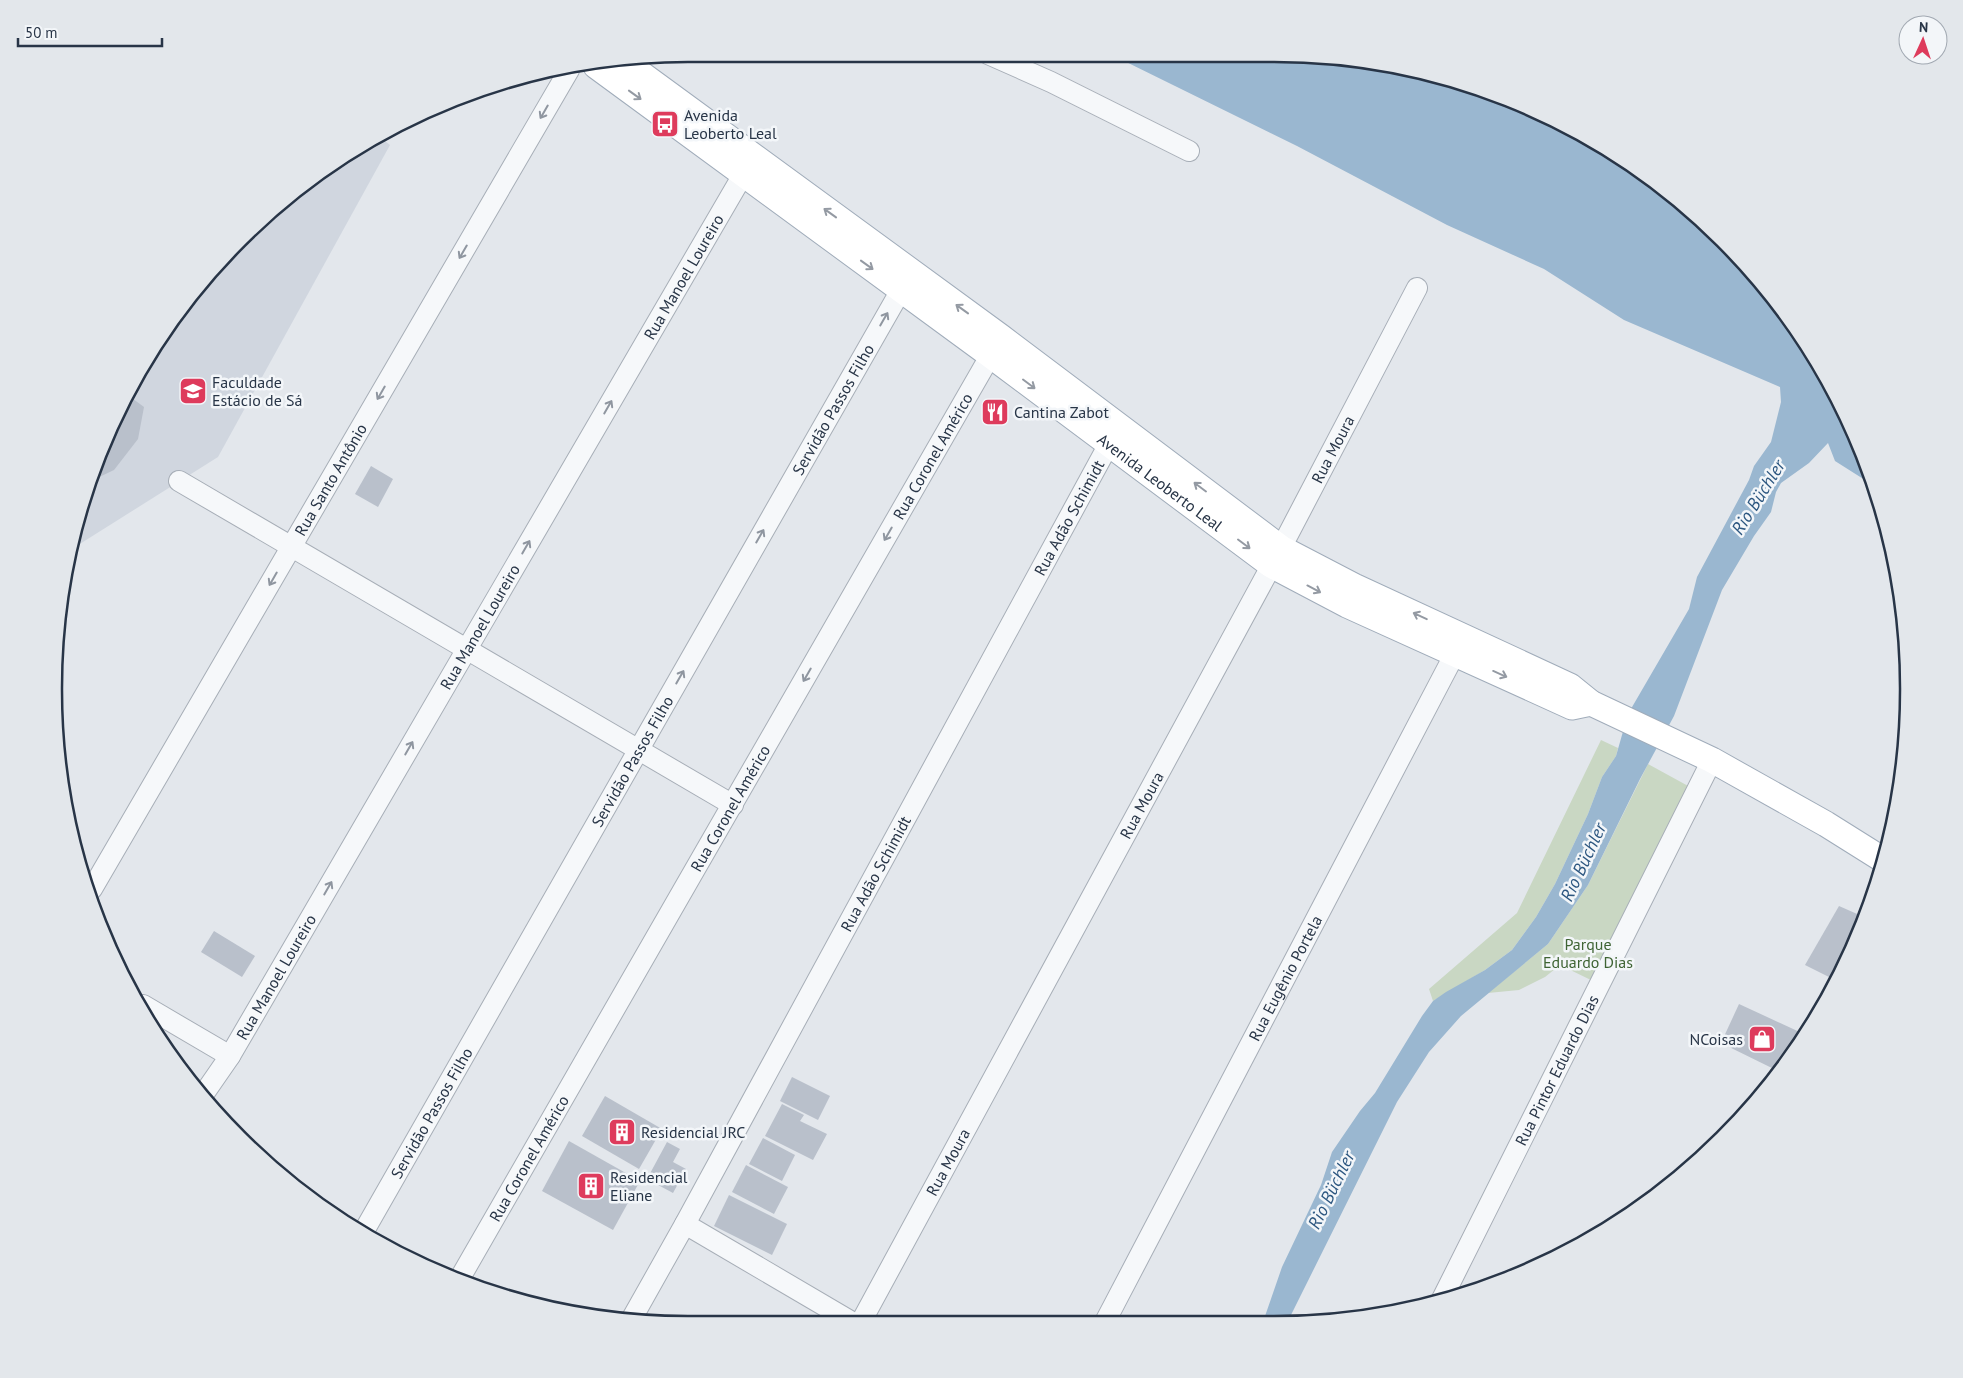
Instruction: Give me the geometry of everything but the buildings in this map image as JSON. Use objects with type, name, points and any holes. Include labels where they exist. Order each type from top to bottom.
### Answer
[{"type":"main road","name":"Avenida Leoberto Leal","points":[[630,66],[901,290],[996,346]]},
{"type":"main road","name":"Avenida Leoberto Leal","points":[[601,69],[748,165],[996,346],[1276,557],[1347,605],[1460,645],[1572,707],[1591,703],[1672,740],[1712,760],[1826,824],[1877,856]]},
{"type":"street","points":[[1006,62],[1052,82],[1189,151]]},
{"type":"street","name":"Rua Santo Antônio","points":[[95,885],[566,75]]},
{"type":"street","name":"Rua Manoel Loureiro","points":[[207,1089],[230,1056],[748,165]]},
{"type":"street","name":"Rua Moura","points":[[864,1316],[1276,557],[1417,288]]},
{"type":"street","name":"Servidão Passos Filho","points":[[367,1226],[901,290]]},
{"type":"street","name":"Rua Coronel Américo","points":[[463,1273],[996,346]]},
{"type":"street","name":"Rua Adão Schimidt","points":[[635,1313],[1114,435]]},
{"type":"street","points":[[179,481],[733,805]]},
{"type":"street","name":"Rua Eugênio Portela","points":[[1108,1316],[1460,645]]},
{"type":"street","name":"Rua Pintor Eduardo Dias","points":[[1446,1291],[1712,760]]},
{"type":"street","points":[[151,1010],[230,1056]]},
{"type":"street","points":[[685,1224],[842,1316]]},
{"type":"shaded area","name":"Faculdade Estácio de Sá","points":[[385,141],[390,145],[218,457],[80,544],[96,488],[110,449],[127,412],[146,376],[192,308],[246,246],[276,218],[341,168]]},
{"type":"green space","points":[[1601,740],[1618,748],[1616,756],[1602,777],[1588,814],[1555,884],[1536,917],[1512,950],[1485,970],[1433,1001],[1429,989],[1517,913]]},
{"type":"green space","name":"Parque Eduardo Dias","points":[[1648,764],[1690,787],[1595,982],[1560,965],[1545,977],[1519,990],[1488,993],[1548,944],[1588,885]]},
{"type":"water","name":"Rio Büchler","points":[[1126,62],[1274,62],[1356,68],[1396,75],[1436,84],[1514,110],[1587,146],[1622,168],[1687,218],[1745,276],[1795,341],[1817,376],[1853,449],[1864,479],[1835,461],[1828,443],[1809,463],[1781,483],[1776,492],[1771,512],[1754,536],[1722,590],[1674,716],[1640,779],[1588,885],[1548,944],[1461,1016],[1429,1052],[1397,1102],[1291,1315],[1265,1316],[1282,1267],[1321,1185],[1332,1152],[1360,1111],[1375,1093],[1422,1016],[1433,1001],[1485,970],[1512,950],[1536,917],[1555,884],[1588,814],[1602,777],[1616,756],[1628,714],[1689,609],[1697,577],[1749,480],[1754,466],[1771,442],[1781,402],[1780,387],[1624,320],[1544,269],[1447,225],[1297,146]]},
{"type":"place","name":"Avenida Leoberto Leal","points":[[665,124]]},
{"type":"place","name":"Faculdade Estácio de Sá","points":[[193,391]]},
{"type":"place","name":"Cantina Zabot","points":[[995,412]]},
{"type":"place","name":"NCoisas","points":[[1762,1039]]},
{"type":"place","name":"Residencial JRC","points":[[622,1132]]},
{"type":"place","name":"Residencial Eliane","points":[[591,1186]]}]
